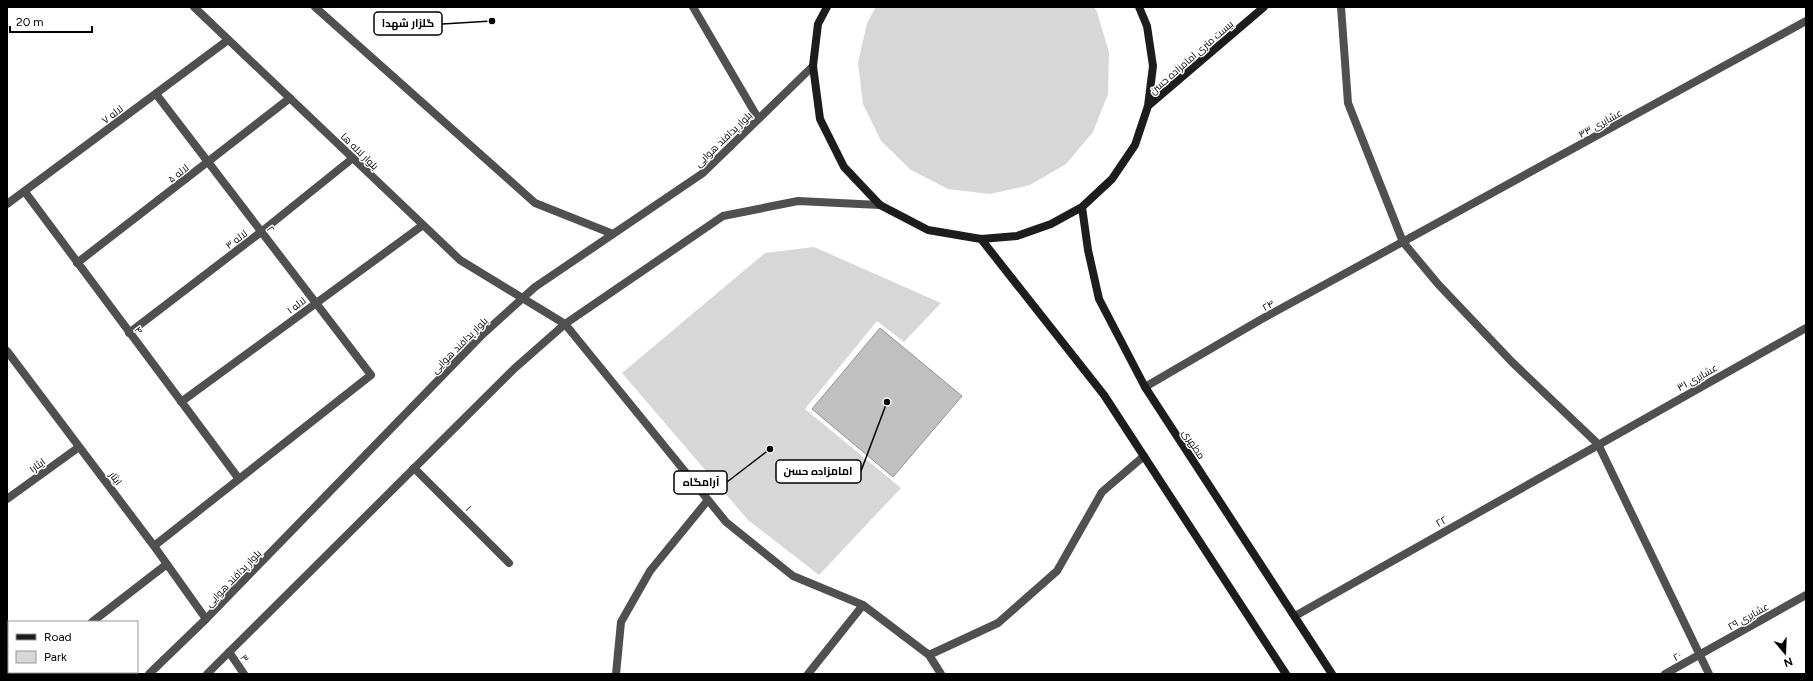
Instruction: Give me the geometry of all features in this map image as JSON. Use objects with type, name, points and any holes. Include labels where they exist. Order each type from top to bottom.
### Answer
[{"type":"main road","points":[[827,7],[818,24],[813,66],[820,119],[844,167],[880,205],[928,230],[981,239],[1017,236],[1051,224],[1082,207],[1112,179],[1135,145],[1148,106],[1153,66],[1147,26],[1140,7]]},
{"type":"main road","name":"بیست متری امامزاده حسن","points":[[1148,106],[1264,7]]},
{"type":"main road","name":"مطهری","points":[[1082,207],[1088,250],[1099,298],[1145,387],[1332,674]]},
{"type":"main road","points":[[981,239],[1104,395],[1286,674]]},
{"type":"street","name":"بلوار لاله ها","points":[[194,7],[460,260],[565,324],[726,522],[793,576],[863,605],[928,655],[941,674]]},
{"type":"street","points":[[315,7],[535,203],[613,234]]},
{"type":"street","points":[[693,7],[758,118]]},
{"type":"street","points":[[1341,7],[1348,103],[1403,242],[1438,284],[1512,362],[1598,444],[1709,674]]},
{"type":"street","name":"عشایری ۳۳","points":[[1403,242],[1806,21]]},
{"type":"street","name":"لاله ۷","points":[[7,204],[228,40]]},
{"type":"street","name":"بلوار پدافند هوایی","points":[[149,674],[206,619],[483,334],[522,298],[535,287],[703,173],[813,66]]},
{"type":"street","name":"۲","points":[[156,94],[371,376],[239,479]]},
{"type":"street","name":"لاله ۵","points":[[77,263],[290,98]]},
{"type":"street","name":"لاله ۳","points":[[129,333],[261,232],[353,158]]},
{"type":"street","name":"۴","points":[[25,192],[239,479]]},
{"type":"street","points":[[207,674],[515,368],[565,324],[723,216],[798,201],[880,205]]},
{"type":"street","name":"لاله ۱","points":[[181,402],[423,225]]},
{"type":"street","name":"۲۴","points":[[1145,387],[1260,320],[1403,242]]},
{"type":"street","name":"عشایری ۳۱","points":[[1598,444],[1806,328]]},
{"type":"street","name":"ایثار","points":[[7,351],[154,546],[206,619]]},
{"type":"street","name":"۲۲","points":[[1294,616],[1598,444]]},
{"type":"street","name":"ایثار۱","points":[[7,499],[79,447]]},
{"type":"street","points":[[928,655],[998,623],[1057,571],[1102,492],[1144,456]]},
{"type":"street","name":"۱","points":[[414,468],[509,563]]},
{"type":"street","points":[[154,546],[239,479]]},
{"type":"street","points":[[616,674],[621,622],[650,571],[708,500]]},
{"type":"street","points":[[93,621],[167,564]]},
{"type":"street","name":"عشایری ۲۹","points":[[1699,655],[1806,595]]},
{"type":"street","points":[[808,674],[863,605]]},
{"type":"street","name":"۳","points":[[229,652],[244,674]]},
{"type":"street","name":"۲۰","points":[[1666,674],[1699,655]]},
{"type":"green space","points":[[876,7],[1094,7],[1097,12],[1109,52],[1108,94],[1093,132],[1066,164],[1030,185],[990,194],[948,189],[911,170],[881,141],[863,104],[858,63],[867,23]]},
{"type":"green space","points":[[814,247],[941,303],[904,342],[877,321],[805,409],[901,488],[819,575],[748,520],[622,373],[765,253]]},
{"type":"building","points":[[880,328],[962,396],[893,477],[812,409]]},
{"type":"place","name":"گلزار شهدا","points":[[492,21]]},
{"type":"place","name":"امامزاده حسن","points":[[887,402]]},
{"type":"place","name":"آرامگاه","points":[[770,449]]}]
